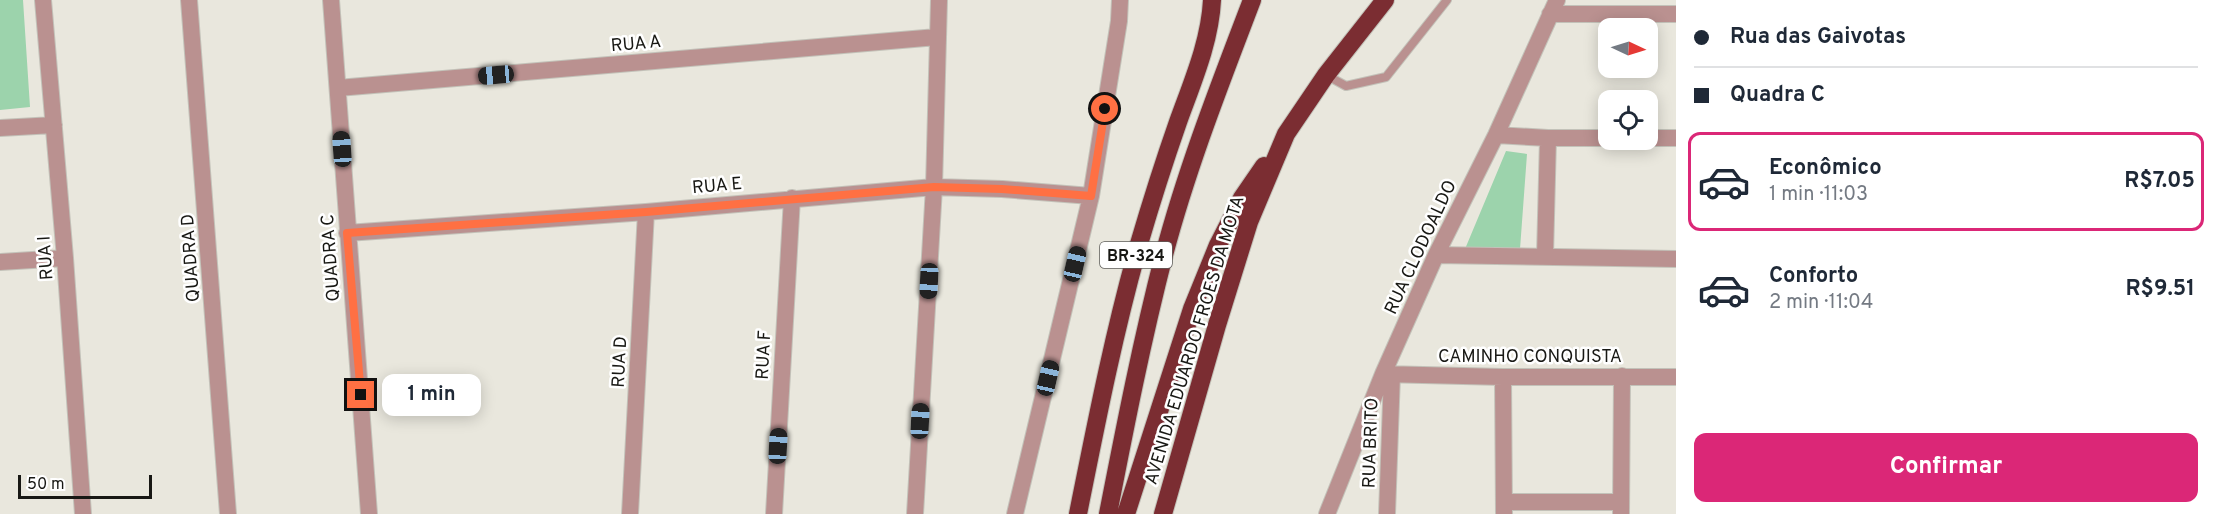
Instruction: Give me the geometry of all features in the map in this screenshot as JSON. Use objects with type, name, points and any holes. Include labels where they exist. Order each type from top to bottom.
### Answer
[{"type":"highway","name":"BR-324","points":[[1078,514],[1105,383],[1139,244],[1200,60],[1212,0]]},
{"type":"highway","name":"BR-324","points":[[1108,514],[1142,345],[1165,253],[1192,162],[1252,0]]},
{"type":"highway","name":"AVENIDA EDUARDO FROES DA MOTA","points":[[1163,514],[1249,222],[1286,134],[1326,75],[1385,0]]},
{"type":"highway","points":[[1126,514],[1192,309],[1218,245],[1242,198],[1286,134]]},
{"type":"street","name":"RUA I","points":[[43,0],[65,258],[83,514]]},
{"type":"street","name":"QUADRA D","points":[[189,0],[228,514]]},
{"type":"street","name":"QUADRA C","points":[[331,0],[369,514]]},
{"type":"street","points":[[915,514],[934,187],[939,0]]},
{"type":"street","points":[[1015,514],[1091,196],[1119,21],[1120,0]]},
{"type":"street","points":[[1553,7],[1676,14]]},
{"type":"street","name":"RUA CLODOALDO","points":[[1327,514],[1388,374],[1436,255],[1496,135],[1553,7]]},
{"type":"street","name":"RUA A","points":[[338,88],[937,37]]},
{"type":"street","points":[[0,128],[54,124]]},
{"type":"street","points":[[1496,135],[1598,138]]},
{"type":"street","points":[[1545,256],[1548,138]]},
{"type":"street","points":[[1658,138],[1676,138]]},
{"type":"street","name":"RUA E","points":[[347,233],[646,212],[934,187],[1002,189],[1091,196]]},
{"type":"street","name":"RUA F","points":[[774,514],[792,198]]},
{"type":"street","name":"RUA D","points":[[630,514],[646,212]]},
{"type":"street","points":[[1436,255],[1676,259]]},
{"type":"street","points":[[0,262],[65,258]]},
{"type":"street","name":"CAMINHO CONQUISTA","points":[[1388,374],[1503,377],[1676,377]]},
{"type":"street","name":"RUA BRITO","points":[[1387,514],[1388,374]]},
{"type":"street","points":[[1503,377],[1504,508],[1621,508],[1622,376]]},
{"type":"lane","points":[[1326,75],[1346,87],[1386,77],[1447,0]]},
{"type":"green space","points":[[0,0],[23,0],[30,107],[0,110]]},
{"type":"green space","points":[[1506,151],[1527,154],[1520,249],[1465,249]]},
{"type":"route","points":[[361,395],[347,233],[646,212],[934,187],[1002,189],[1091,196],[1105,109]]}]
